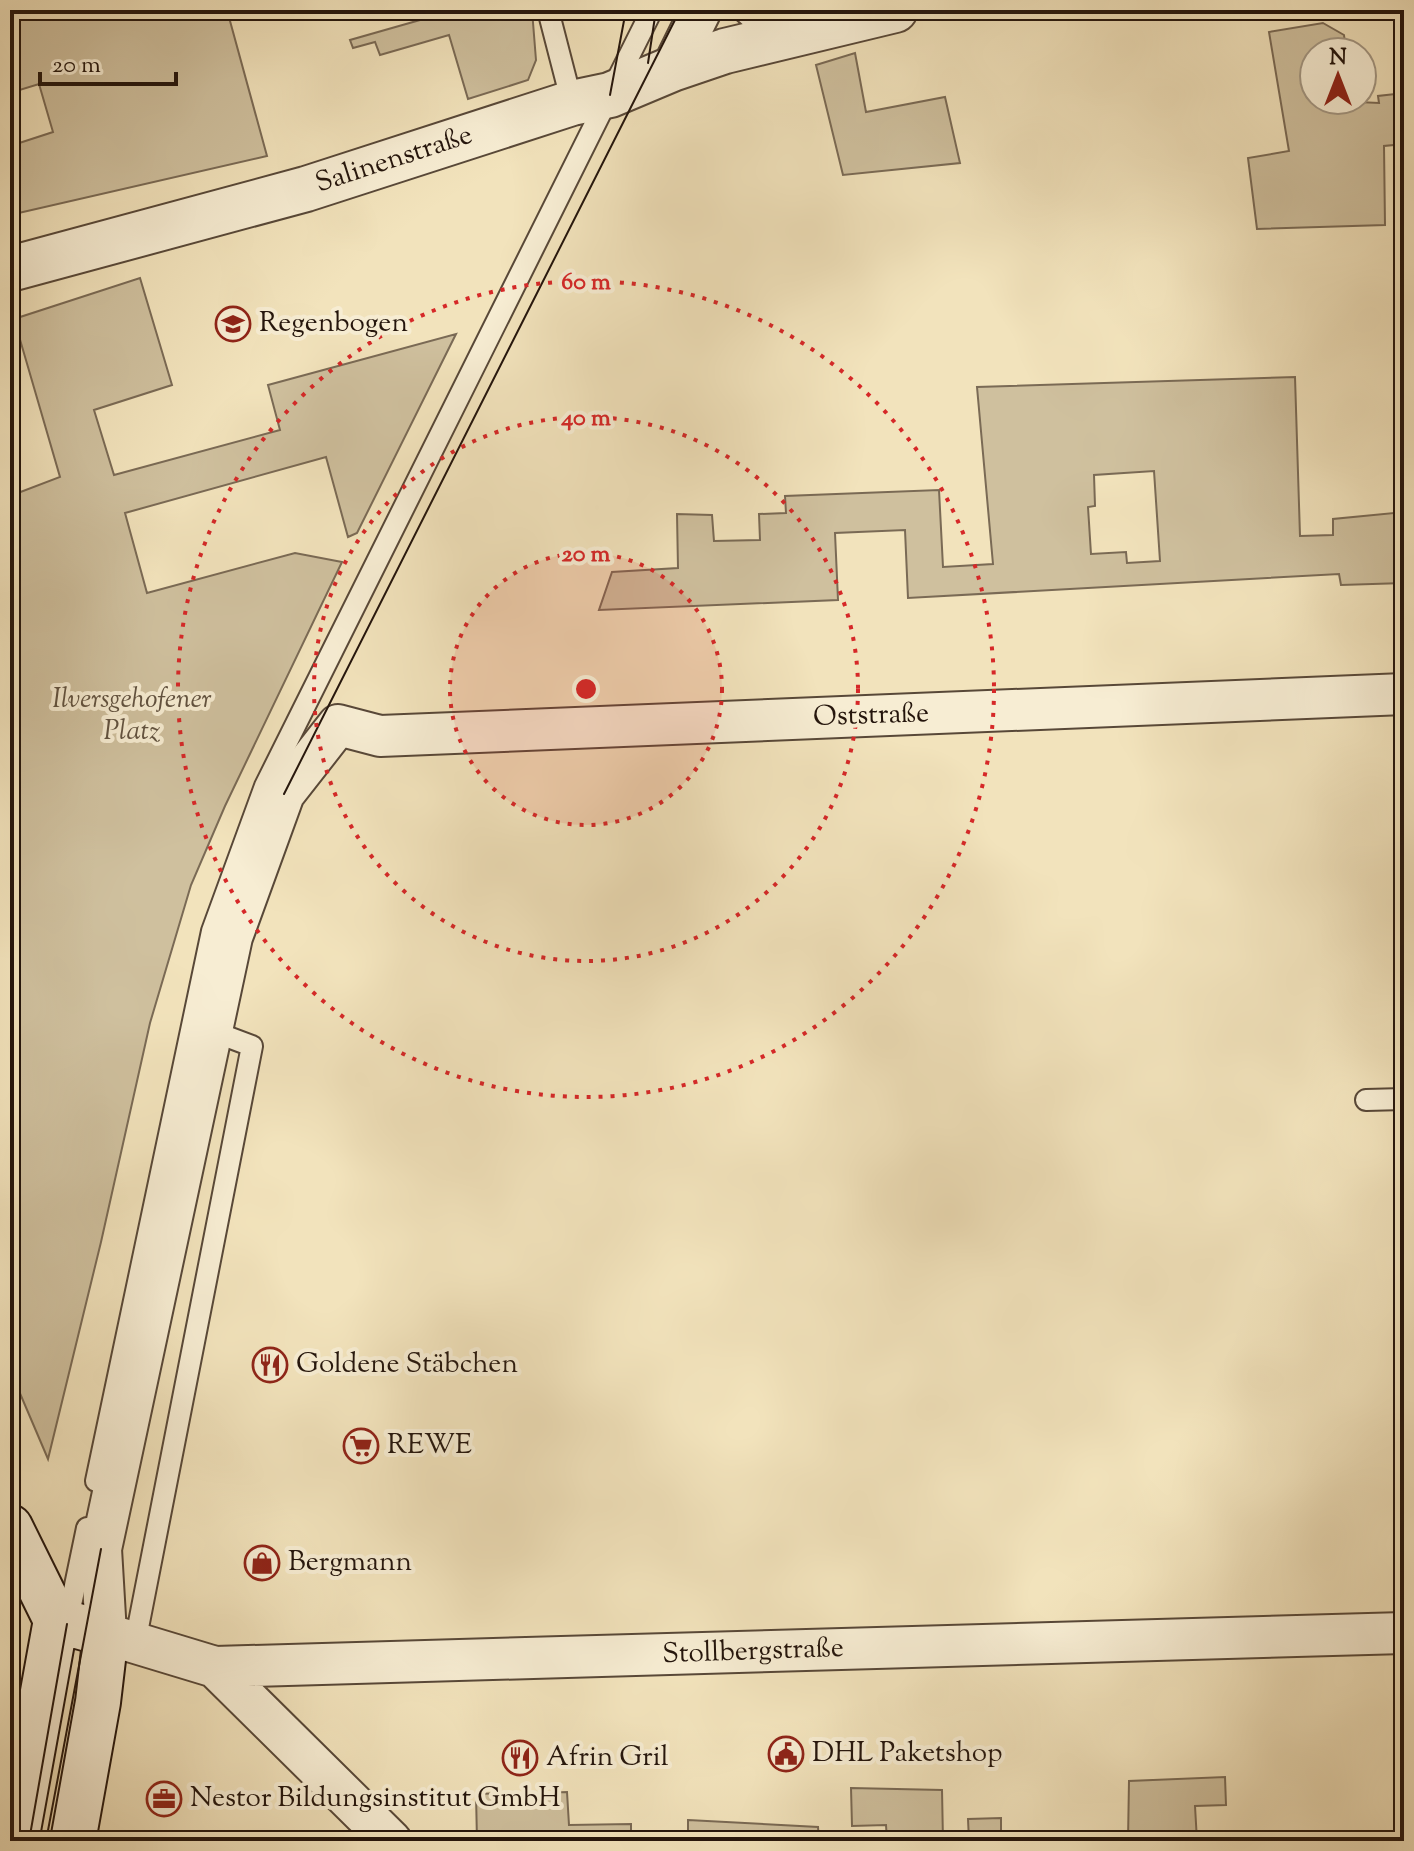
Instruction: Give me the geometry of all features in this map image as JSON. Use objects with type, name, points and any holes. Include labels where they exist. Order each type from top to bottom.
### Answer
[{"type":"street","points":[[672,69],[701,10]]},
{"type":"street","name":"Salinenstraße","points":[[10,269],[306,189],[591,99],[672,69],[757,24],[895,10]]},
{"type":"street","name":"Oststraße","points":[[212,1031],[232,937],[284,794],[338,725],[380,736],[1404,694]]},
{"type":"street","points":[[16,1841],[91,1630],[101,1549],[212,1031]]},
{"type":"street","points":[[12,1538],[91,1630],[98,1702],[73,1841]]},
{"type":"street","name":"Stollbergstraße","points":[[91,1630],[215,1667],[1404,1633]]},
{"type":"street","points":[[215,1667],[391,1841]]},
{"type":"lane","points":[[548,10],[591,99]]},
{"type":"lane","points":[[91,1630],[113,1391],[209,945],[234,866],[265,786],[564,182],[591,99],[652,10]]},
{"type":"lane","points":[[91,1630],[252,1046],[212,1031]]},
{"type":"lane","points":[[1366,1100],[1404,1099]]},
{"type":"green space","points":[[10,10],[227,10],[267,156],[10,215],[10,146],[53,132],[39,84],[10,93]]},
{"type":"green space","points":[[455,10],[532,10],[536,60],[528,80],[468,99],[449,35],[380,55],[375,42],[353,48],[350,40]]},
{"type":"green space","points":[[1323,23],[1344,35],[1298,36],[1298,116],[1378,116],[1378,96],[1404,93],[1404,144],[1384,146],[1385,225],[1257,229],[1248,158],[1289,151],[1269,32]]},
{"type":"green space","points":[[855,53],[866,112],[945,97],[960,163],[843,175],[816,65]]},
{"type":"green space","name":"Ilversgehofener Platz","points":[[140,278],[172,385],[94,410],[114,475],[280,430],[268,385],[456,334],[357,533],[348,537],[326,457],[125,513],[147,593],[295,553],[342,562],[225,806],[191,885],[150,1023],[48,1459],[10,1370],[10,496],[60,477],[14,319]]},
{"type":"green space","points":[[1295,377],[1300,536],[1333,535],[1333,519],[1404,512],[1404,583],[1341,585],[1339,574],[908,598],[905,530],[835,533],[838,600],[599,610],[612,572],[678,568],[677,514],[712,515],[714,541],[760,540],[759,514],[786,513],[785,496],[939,490],[943,567],[993,564],[977,387]],"holes":[[[1154,471],[1160,561],[1127,563],[1126,552],[1091,554],[1088,507],[1095,506],[1094,475]]]},
{"type":"green space","points":[[1225,1777],[1226,1805],[1195,1806],[1197,1841],[1128,1841],[1129,1781]]},
{"type":"green space","points":[[851,1788],[942,1790],[943,1841],[887,1841],[886,1825],[852,1826]]},
{"type":"green space","points":[[567,1792],[569,1825],[631,1824],[631,1841],[477,1841],[476,1794],[505,1793],[506,1803],[538,1802],[538,1793]]},
{"type":"green space","points":[[1001,1818],[1001,1841],[969,1841],[968,1819]]},
{"type":"green space","points":[[688,1820],[818,1827],[819,1841],[688,1841]]},
{"type":"tram line","points":[[610,95],[626,10]]},
{"type":"tram line","points":[[648,63],[656,10]]},
{"type":"tram line","points":[[284,794],[680,10]]},
{"type":"tram line","points":[[46,1841],[101,1549]]},
{"type":"tram line","points":[[29,1841],[67,1624]]},
{"type":"place","name":"Regenbogen","points":[[233,324]]},
{"type":"place","name":"Goldene Stäbchen","points":[[270,1365]]},
{"type":"place","name":"REWE","points":[[361,1446]]},
{"type":"place","name":"Bergmann","points":[[262,1563]]},
{"type":"place","name":"DHL Paketshop","points":[[786,1754]]},
{"type":"place","name":"Afrin Gril","points":[[520,1758]]},
{"type":"place","name":"Nestor Bildungsinstitut GmbH","points":[[164,1799]]}]
